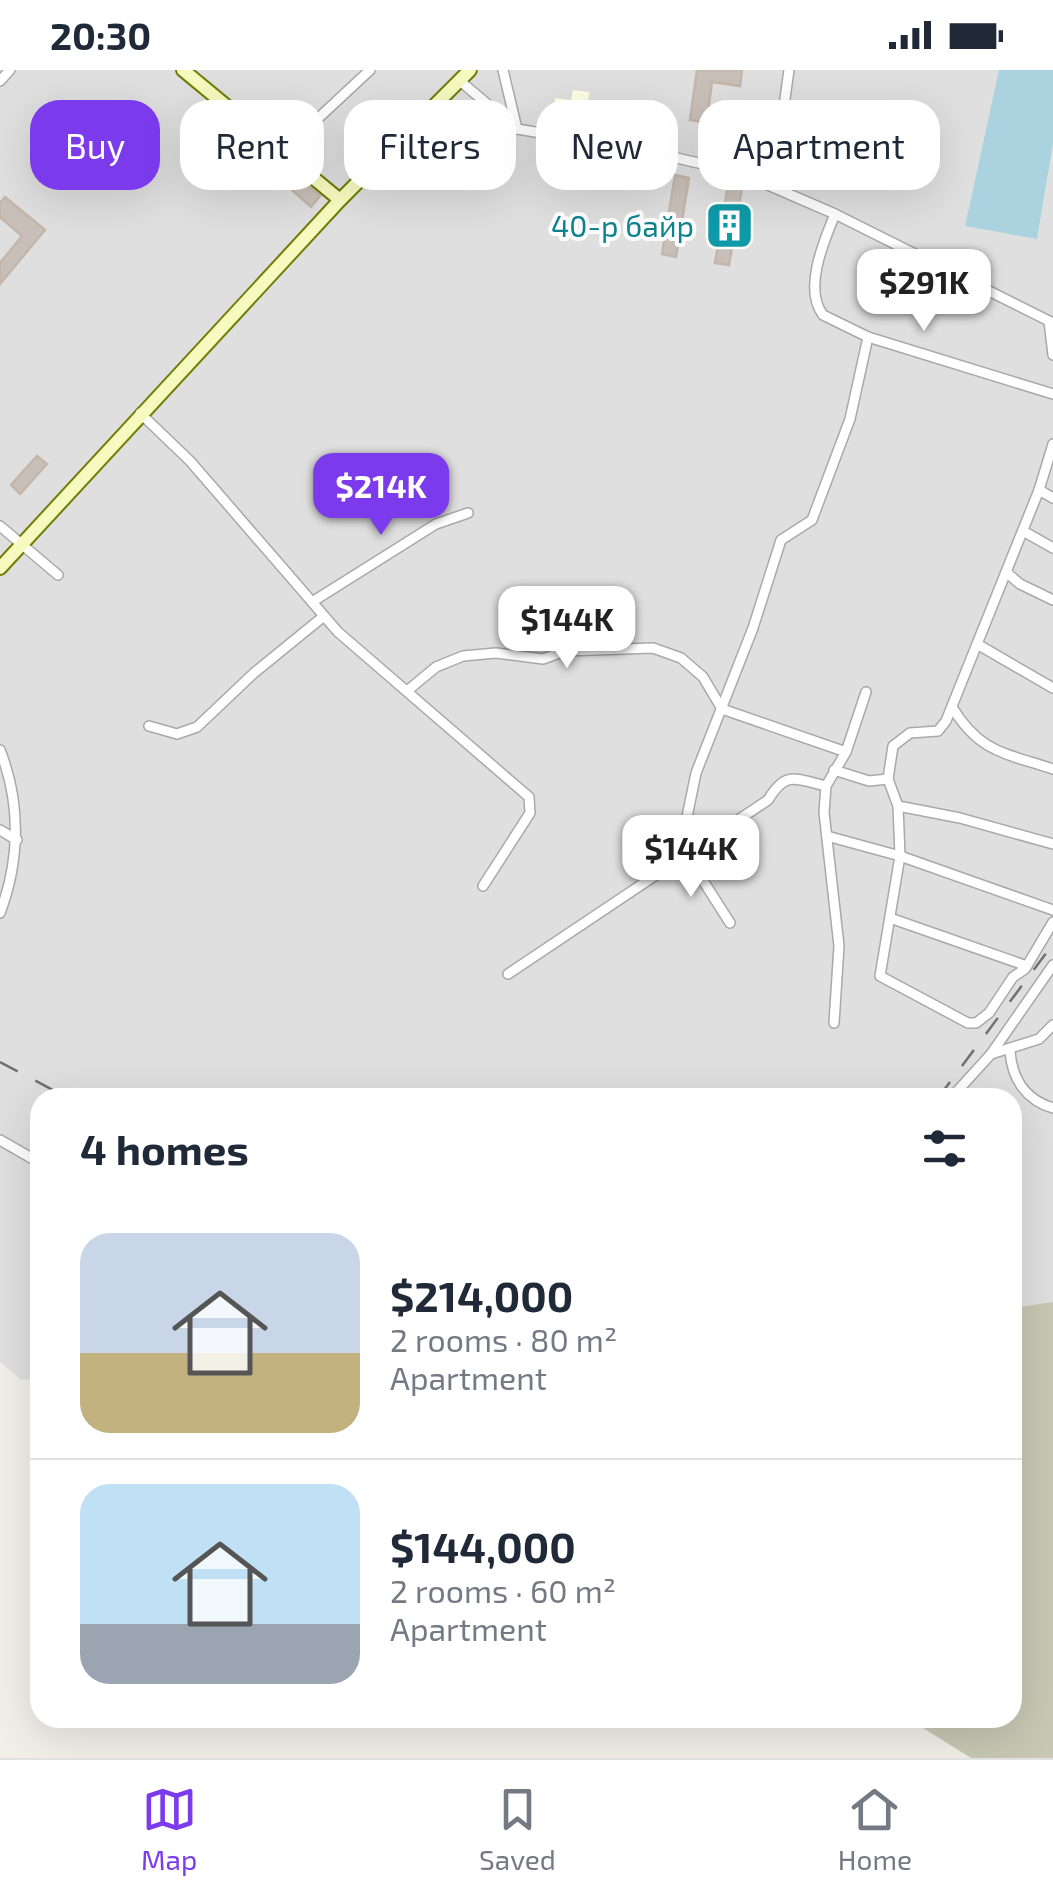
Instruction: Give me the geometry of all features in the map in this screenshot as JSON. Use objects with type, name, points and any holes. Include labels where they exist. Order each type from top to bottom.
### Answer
[{"type":"street","points":[[0,80],[10,70]]},
{"type":"street","points":[[183,70],[219,100]]},
{"type":"street","points":[[324,113],[370,70]]},
{"type":"street","points":[[504,70],[511,100]]},
{"type":"street","points":[[784,100],[788,70]]},
{"type":"street","points":[[0,568],[340,200],[465,75],[485,100]]},
{"type":"street","points":[[516,129],[698,164]]},
{"type":"street","points":[[324,187],[340,200]]},
{"type":"street","points":[[785,190],[1051,322],[1053,355]]},
{"type":"street","points":[[835,214],[820,252],[818,308],[823,315],[868,337],[1053,394]]},
{"type":"street","points":[[730,922],[684,855],[682,836],[696,773],[781,540],[807,527],[812,520],[850,420],[868,337]]},
{"type":"street","points":[[140,413],[190,461],[324,616],[530,797],[530,813],[484,886]]},
{"type":"street","points":[[1053,447],[952,707],[938,732],[902,736],[893,746],[888,779],[898,806],[900,856],[880,976],[968,1023],[982,1020],[1005,986],[1027,966],[1053,922]]},
{"type":"street","points":[[1039,490],[1053,498]]},
{"type":"street","points":[[312,602],[436,524],[468,513]]},
{"type":"street","points":[[0,526],[58,575]]},
{"type":"street","points":[[1023,531],[1053,548]]},
{"type":"street","points":[[1006,572],[1053,600]]},
{"type":"street","points":[[149,726],[177,734],[197,728],[242,683],[324,616]]},
{"type":"street","points":[[978,644],[1053,688]]},
{"type":"street","points":[[407,692],[436,667],[463,656],[496,653],[543,659],[565,651],[652,648],[682,658],[703,677],[722,709],[846,752]]},
{"type":"street","points":[[834,1024],[838,946],[826,786],[846,752],[866,692]]},
{"type":"street","points":[[952,707],[982,745],[1053,769]]},
{"type":"street","points":[[0,750],[10,776],[17,840],[0,913]]},
{"type":"street","points":[[834,770],[869,781],[888,779]]},
{"type":"street","points":[[508,974],[768,800],[782,780],[826,786]]},
{"type":"street","points":[[0,794],[12,802]]},
{"type":"street","points":[[898,806],[960,818],[1053,844]]},
{"type":"street","points":[[0,830],[17,840]]},
{"type":"street","points":[[827,836],[900,856],[1053,910]]},
{"type":"street","points":[[890,918],[1027,966]]},
{"type":"street","points":[[960,1088],[991,1054],[1053,965]]},
{"type":"street","points":[[991,1054],[1039,1039],[1053,1025]]},
{"type":"street","points":[[1010,1051],[1011,1068],[1021,1088]]},
{"type":"street","points":[[1022,1089],[1041,1105],[1053,1108]]},
{"type":"street","points":[[0,1140],[30,1157]]},
{"type":"shaded area","points":[[0,70],[1053,70],[1053,1419],[1022,1414],[1022,1088],[30,1088],[30,1379],[21,1380],[0,1362]]},
{"type":"shaded area","points":[[573,90],[589,92],[588,100],[571,100]]},
{"type":"shaded area","points":[[1053,1302],[1053,1758],[971,1758],[923,1728],[1022,1728],[1022,1307]]},
{"type":"water","points":[[999,70],[1053,70],[1053,143],[1037,239],[965,226]]},
{"type":"building","points":[[697,70],[742,70],[740,86],[712,82],[710,100],[698,100],[698,121],[690,120]]},
{"type":"building","points":[[678,176],[689,178],[676,257],[662,254],[673,190],[678,190]]},
{"type":"building","points":[[292,190],[313,190],[320,196],[311,207]]},
{"type":"building","name":"40-р байр","points":[[727,190],[742,190],[729,265],[715,263]]},
{"type":"building","points":[[5,197],[45,230],[0,284],[0,263],[22,236],[0,217],[0,203]]},
{"type":"building","points":[[37,456],[47,464],[20,494],[11,485]]},
{"type":"railway","points":[[945,1088],[1053,944]]},
{"type":"railway","points":[[0,1062],[49,1088]]},
{"type":"place","name":"40-р байр","points":[[729,225]]}]
